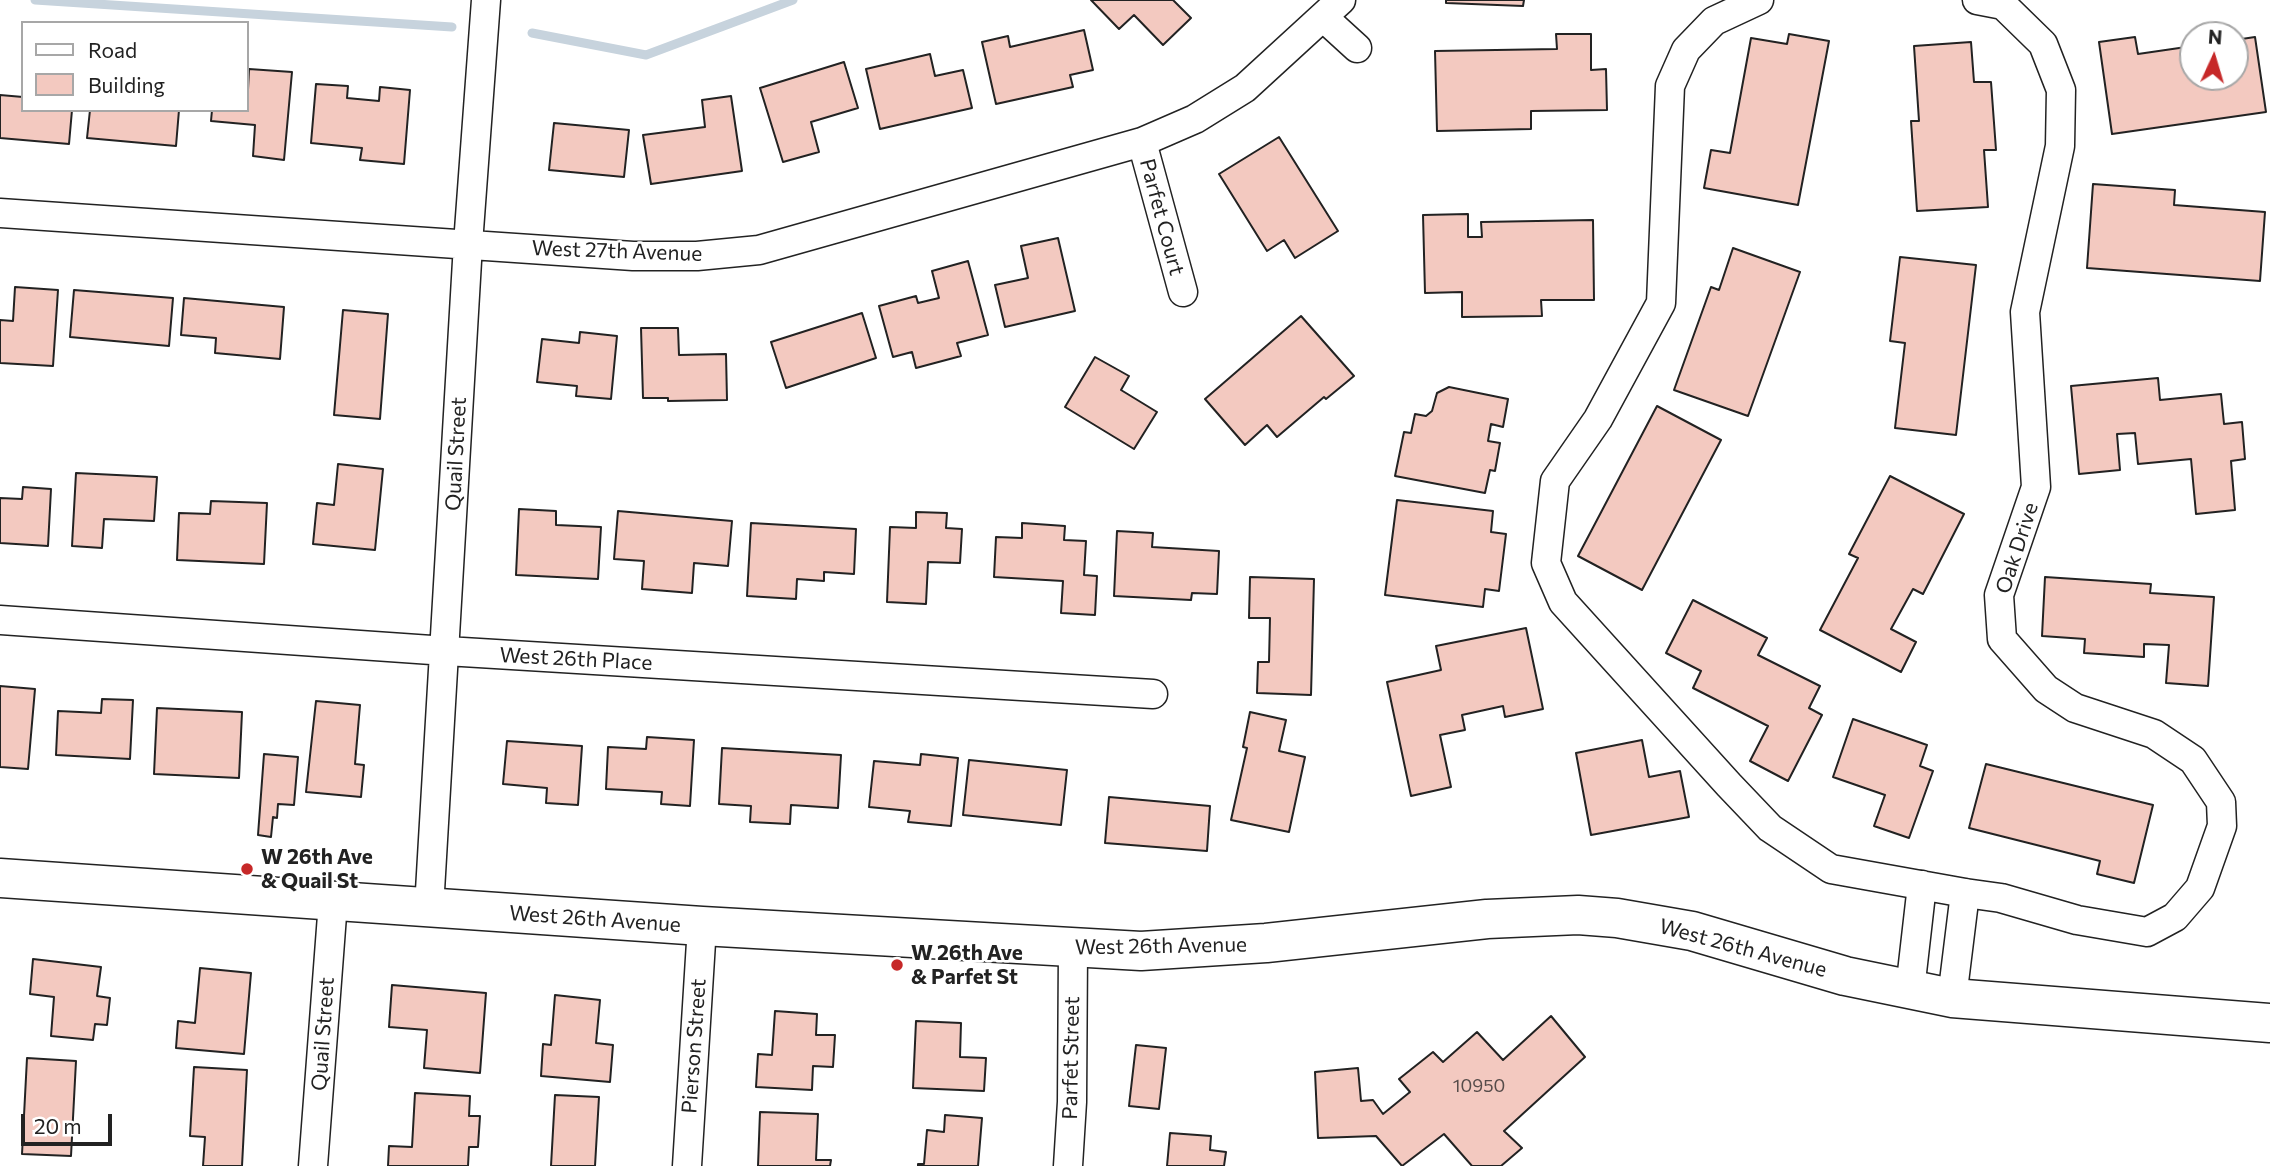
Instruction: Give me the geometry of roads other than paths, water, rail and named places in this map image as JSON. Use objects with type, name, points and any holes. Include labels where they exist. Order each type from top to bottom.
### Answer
[{"type":"street","name":"Quail Street","points":[[429,908],[468,244],[486,0]]},
{"type":"street","name":"Oak Drive","points":[[1759,0],[1714,21],[1686,50],[1670,86],[1661,303],[1598,419],[1555,481],[1546,563],[1563,602],[1770,828],[1831,869],[1965,894],[2001,898],[2077,920],[2147,932],[2175,917],[2200,888],[2222,826],[2221,802],[2193,760],[2154,734],[2075,708],[2046,690],[2002,639],[1999,595],[2036,487],[2025,312],[2060,146],[2061,89],[2043,44],[2003,5],[1977,0]]},
{"type":"street","name":"West 27th Avenue","points":[[0,213],[633,256],[697,256],[759,250],[1142,142],[1195,119],[1245,88],[1332,8]]},
{"type":"street","points":[[1332,8],[1357,48]]},
{"type":"street","name":"Parfet Court","points":[[1142,142],[1183,292]]},
{"type":"street","name":"West 26th Place","points":[[0,620],[446,651],[1153,694]]},
{"type":"street","name":"West 26th Avenue","points":[[0,878],[702,926],[1141,951],[1201,949],[1487,919],[1578,915],[1617,918],[1692,931],[1845,976],[1952,999],[2270,1023]]},
{"type":"street","points":[[1910,990],[1922,885]]},
{"type":"street","points":[[1952,999],[1965,894]]},
{"type":"street","name":"Quail Street","points":[[313,1166],[333,902]]},
{"type":"street","name":"Pierson Street","points":[[687,1166],[702,926]]},
{"type":"street","name":"Parfet Street","points":[[1068,1166],[1072,1102],[1073,949]]},
{"type":"waterway","points":[[35,0],[452,27]]},
{"type":"waterway","points":[[532,33],[646,55],[793,0]]},
{"type":"place","name":"W 26th Ave & Quail St","points":[[247,869]]},
{"type":"place","name":"W 26th Ave & Parfet St","points":[[897,965]]}]
